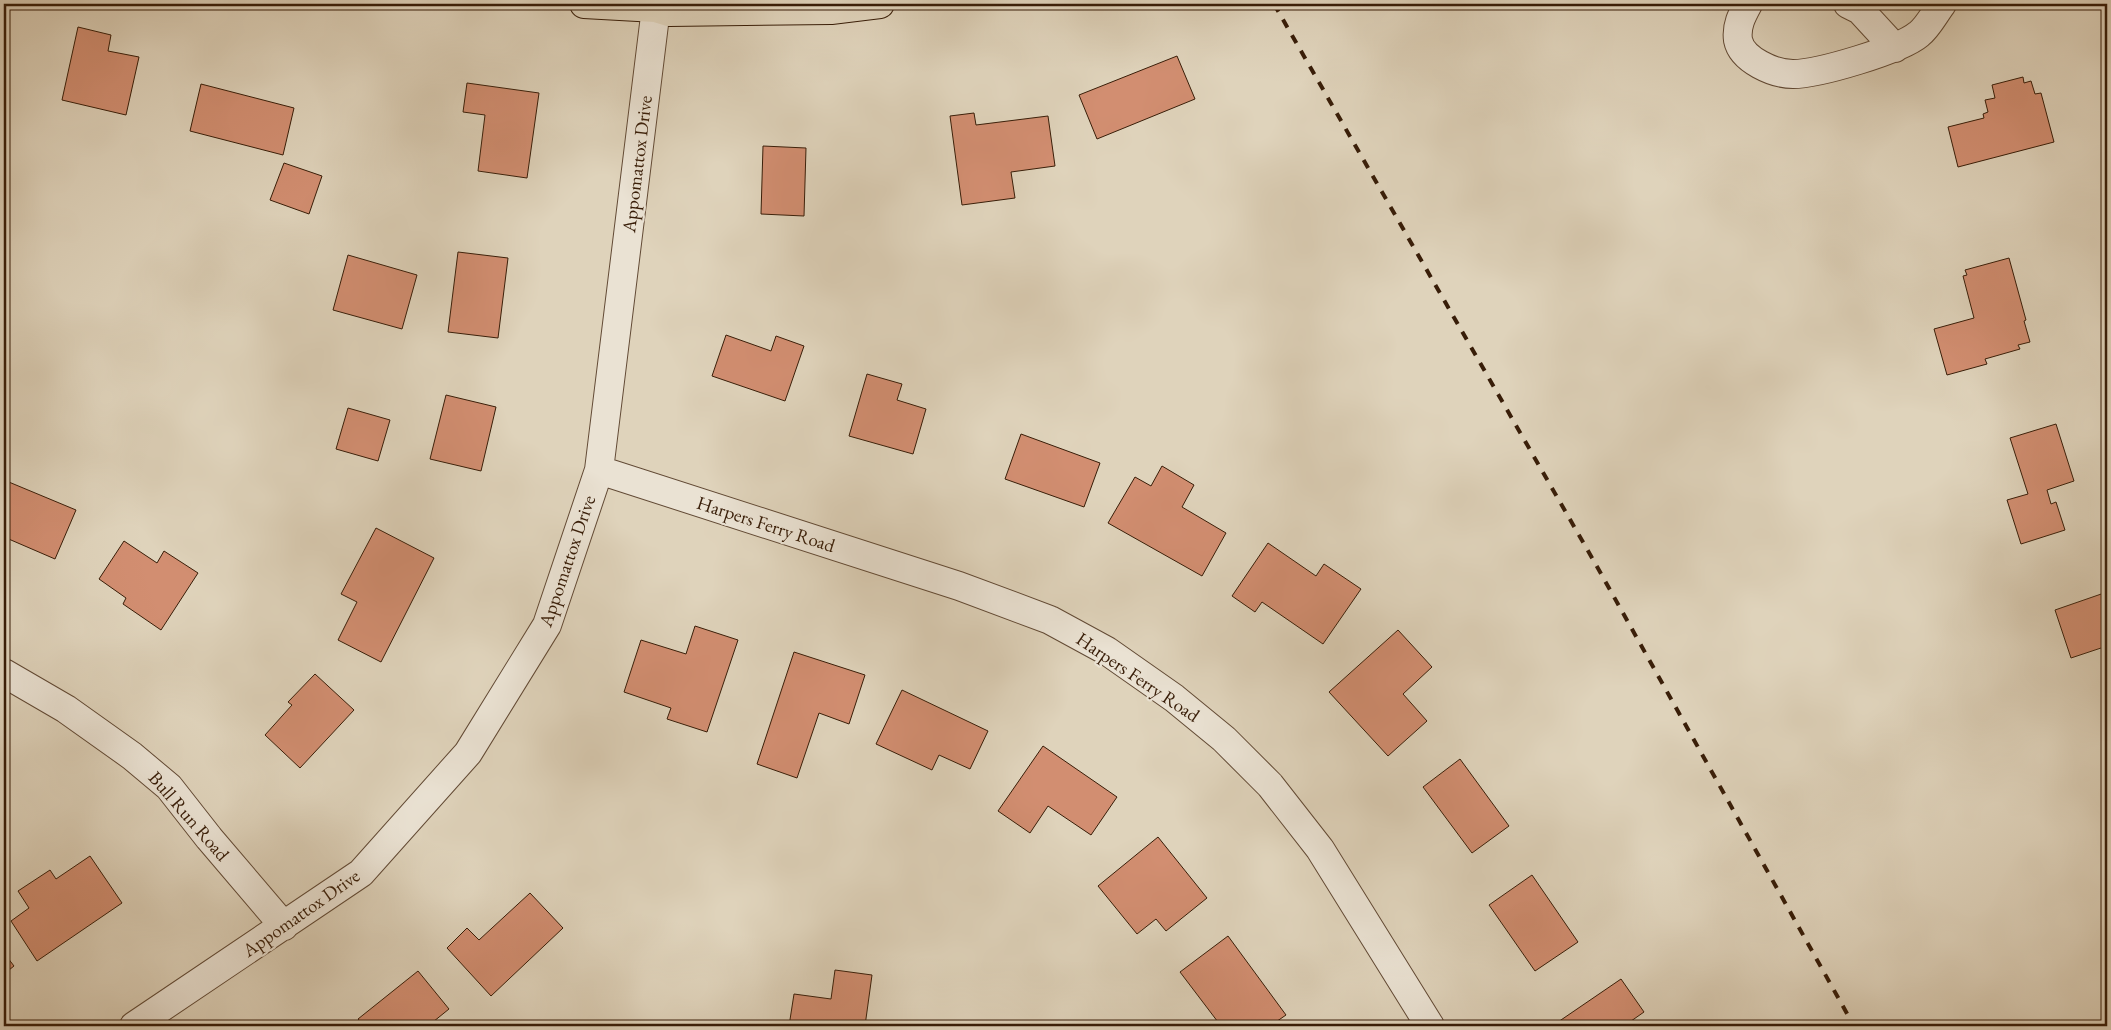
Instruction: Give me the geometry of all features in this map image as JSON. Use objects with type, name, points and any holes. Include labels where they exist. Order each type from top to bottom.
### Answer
[{"type":"main road","points":[[584,4],[656,8],[669,12],[831,10],[880,4]]},
{"type":"street","points":[[1748,4],[1739,20],[1738,40],[1749,57],[1767,69],[1793,74],[1838,65],[1895,48],[1920,34],[1942,4]]},
{"type":"street","points":[[1848,4],[1860,10],[1895,48]]},
{"type":"street","name":"Appomattox Drive","points":[[134,1026],[361,873],[468,753],[547,625],[599,470],[656,8]]},
{"type":"street","name":"Harpers Ferry Road","points":[[599,470],[959,586],[1050,620],[1107,651],[1174,698],[1217,733],[1270,785],[1320,849],[1430,1026]]},
{"type":"street","name":"Bull Run Road","points":[[4,673],[66,709],[132,756],[168,787],[284,926]]},
{"type":"building","points":[[78,27],[111,35],[108,51],[139,57],[126,115],[62,100]]},
{"type":"building","points":[[1177,56],[1195,99],[1097,139],[1079,95]]},
{"type":"building","points":[[2023,77],[2024,83],[2031,81],[2035,94],[2041,93],[2054,142],[1958,167],[1948,127],[1984,118],[1983,114],[1988,112],[1985,100],[1995,98],[1992,85]]},
{"type":"building","points":[[467,83],[539,93],[527,178],[478,171],[485,115],[463,112]]},
{"type":"building","points":[[201,84],[294,108],[283,155],[190,131]]},
{"type":"building","points":[[974,113],[976,125],[1048,116],[1055,166],[1011,172],[1015,198],[962,205],[950,116]]},
{"type":"building","points":[[763,146],[806,148],[804,216],[761,214]]},
{"type":"building","points":[[284,163],[322,176],[309,214],[270,200]]},
{"type":"building","points":[[458,252],[508,258],[498,338],[448,332]]},
{"type":"building","points":[[348,255],[417,275],[402,329],[333,310]]},
{"type":"building","points":[[2009,258],[2030,342],[2018,345],[2020,349],[1985,359],[1987,364],[1947,375],[1934,329],[1974,318],[1963,276],[1967,275],[1965,270]]},
{"type":"building","points":[[726,335],[771,351],[776,336],[804,346],[785,401],[712,376]]},
{"type":"building","points":[[867,374],[902,384],[897,400],[926,409],[913,454],[849,436]]},
{"type":"building","points":[[446,395],[496,407],[481,471],[430,459]]},
{"type":"building","points":[[348,408],[390,420],[378,461],[336,449]]},
{"type":"building","points":[[2056,424],[2074,481],[2047,490],[2051,504],[2056,502],[2065,530],[2021,544],[2007,500],[2028,494],[2010,438]]},
{"type":"building","points":[[1021,434],[1100,463],[1084,507],[1005,479]]},
{"type":"building","points":[[1162,466],[1194,485],[1182,507],[1226,533],[1202,576],[1108,523],[1135,477],[1151,486]]},
{"type":"building","points":[[4,480],[76,510],[55,559],[4,537]]},
{"type":"building","points":[[376,528],[434,558],[381,662],[338,640],[357,602],[341,594]]},
{"type":"building","points":[[124,541],[157,563],[164,551],[198,573],[161,630],[123,604],[126,598],[99,579]]},
{"type":"building","points":[[1268,543],[1316,576],[1324,564],[1361,589],[1323,644],[1262,602],[1255,612],[1232,596]]},
{"type":"building","points":[[2107,592],[2107,646],[2071,658],[2055,610]]},
{"type":"building","points":[[695,626],[738,640],[707,732],[667,719],[671,708],[624,692],[641,640],[686,654]]},
{"type":"building","points":[[1398,630],[1432,667],[1403,694],[1427,721],[1388,756],[1329,692]]},
{"type":"building","points":[[794,652],[865,675],[849,724],[819,713],[797,778],[757,764]]},
{"type":"building","points":[[315,674],[354,710],[300,768],[265,735],[292,705],[288,702]]},
{"type":"building","points":[[902,690],[988,731],[970,769],[939,755],[932,770],[876,744]]},
{"type":"building","points":[[1043,746],[1117,797],[1091,835],[1048,806],[1030,833],[998,811]]},
{"type":"building","points":[[1460,759],[1509,826],[1472,853],[1423,787]]},
{"type":"building","points":[[1158,837],[1207,898],[1166,931],[1156,919],[1137,934],[1098,886]]},
{"type":"building","points":[[90,856],[122,903],[37,961],[11,921],[29,908],[18,891],[50,870],[56,879]]},
{"type":"building","points":[[1532,875],[1578,942],[1535,971],[1489,905]]},
{"type":"building","points":[[530,893],[563,928],[491,996],[447,948],[467,928],[479,940]]},
{"type":"building","points":[[1228,936],[1286,1015],[1270,1026],[1221,1026],[1180,972]]},
{"type":"building","points":[[4,953],[14,966],[4,974]]},
{"type":"building","points":[[835,970],[872,975],[865,1026],[789,1026],[794,994],[831,999]]},
{"type":"building","points":[[418,971],[449,1009],[428,1026],[364,1026],[358,1019]]},
{"type":"building","points":[[1621,979],[1644,1012],[1624,1026],[1561,1026],[1558,1022]]},
{"type":"railway","points":[[1274,4],[1595,563],[1854,1026]]}]
